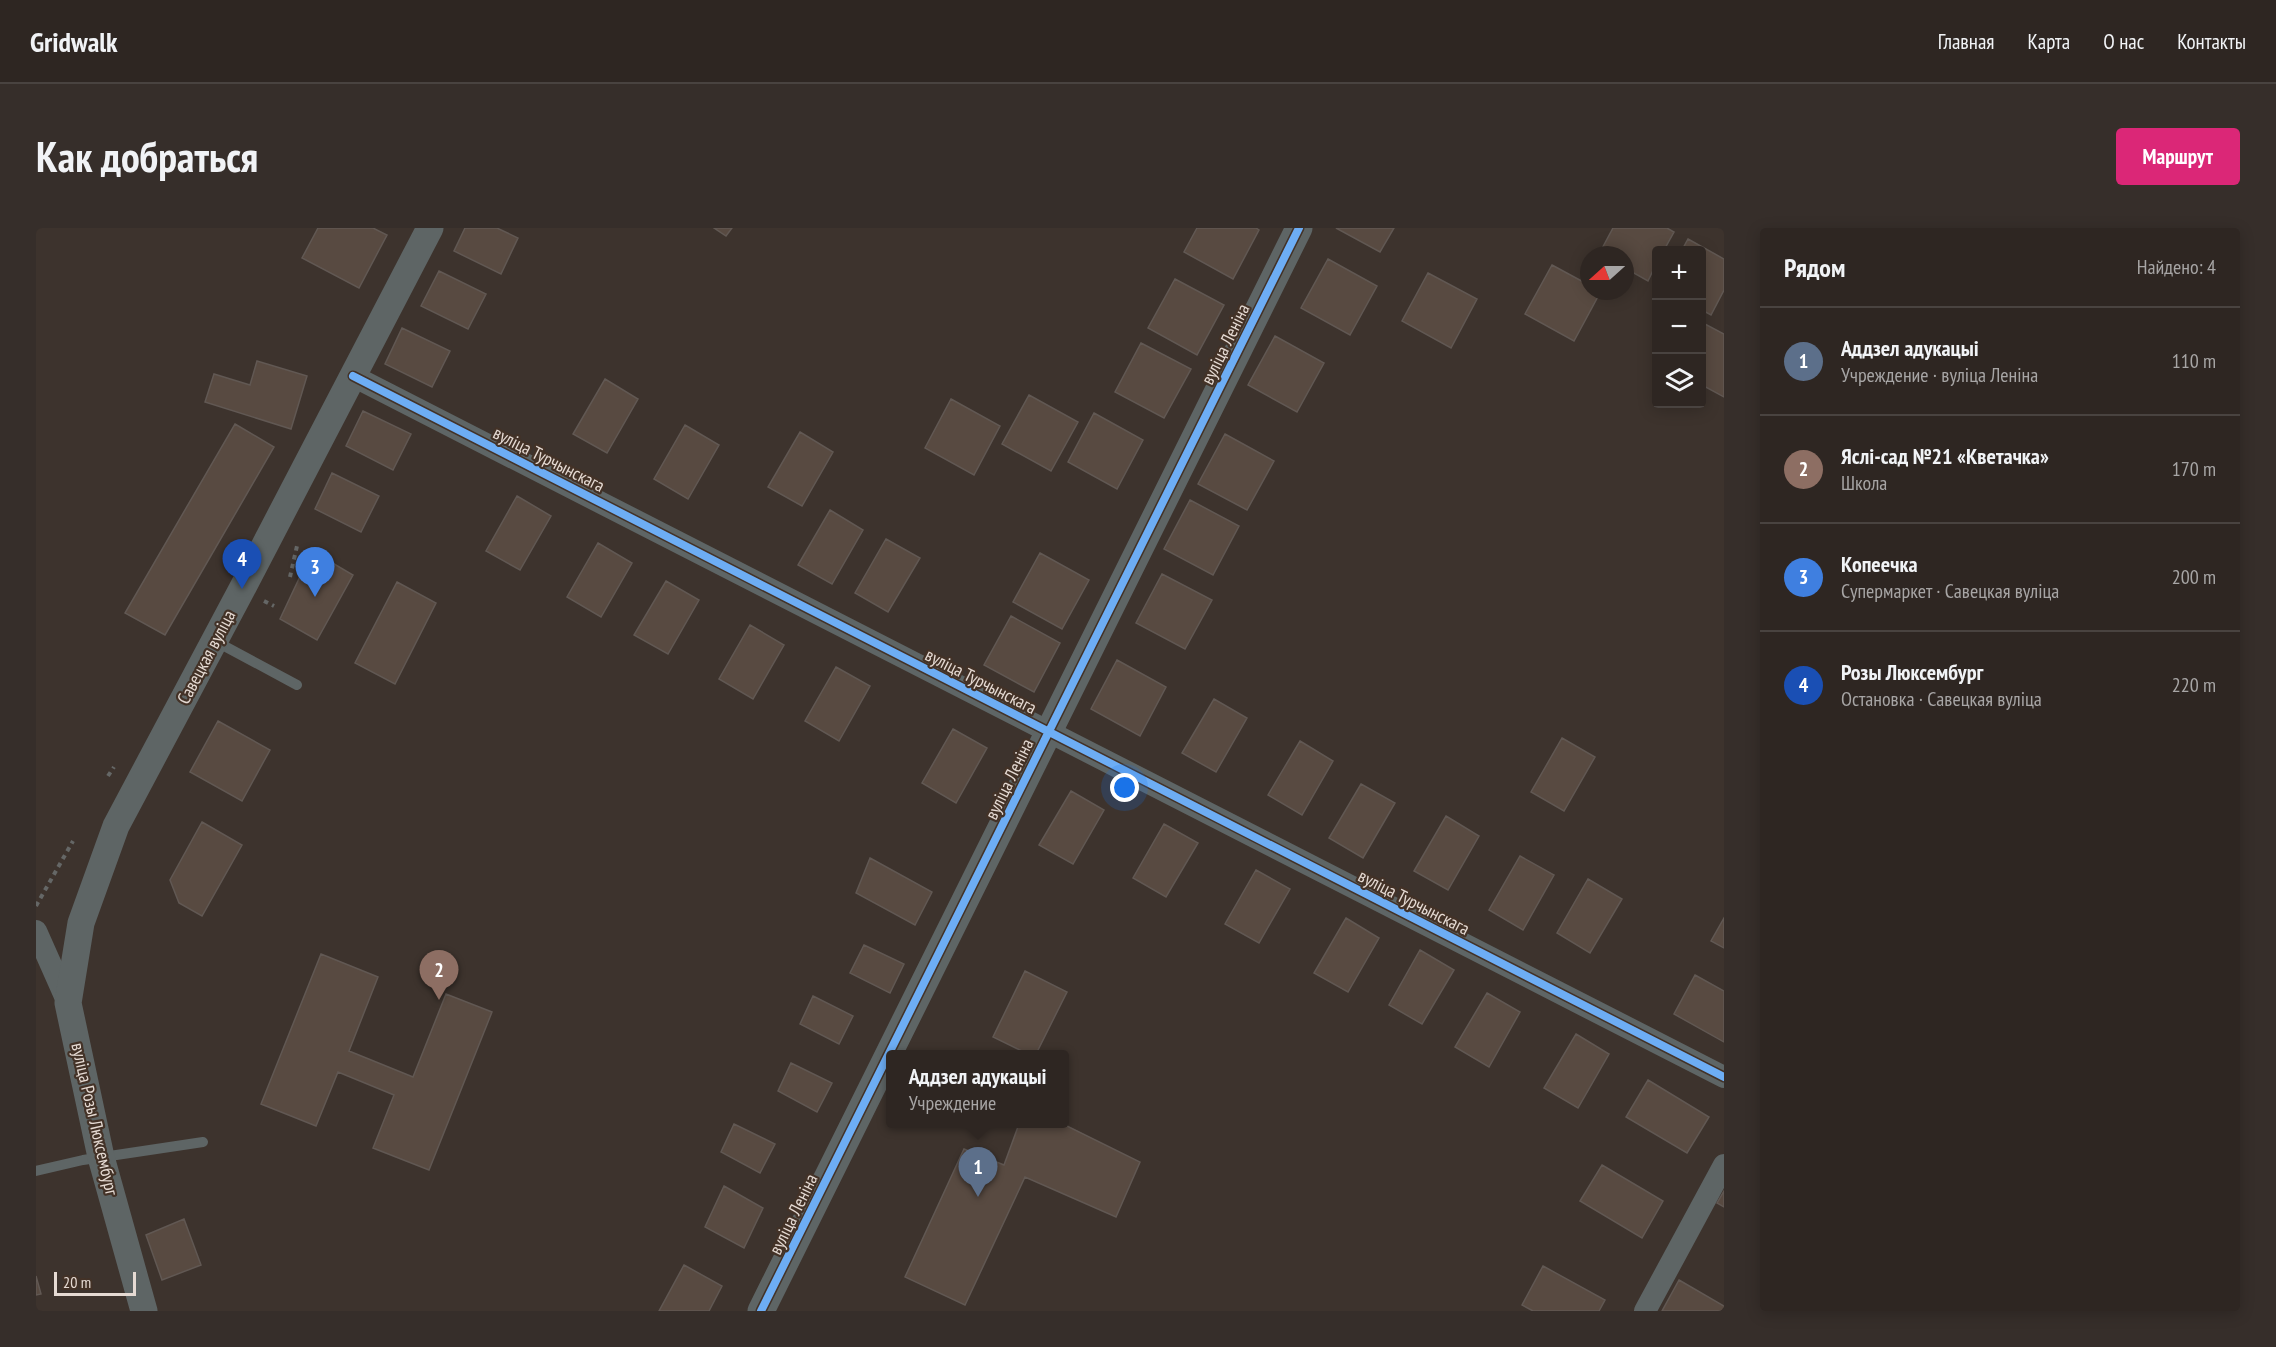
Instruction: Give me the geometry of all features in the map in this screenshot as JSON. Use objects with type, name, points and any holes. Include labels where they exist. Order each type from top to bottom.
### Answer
[{"type":"street","name":"Савецкая вуліца","points":[[68,1003],[81,923],[116,826],[430,228]]},
{"type":"street","name":"вуліца Леніна","points":[[891,1050],[1299,228]]},
{"type":"street","name":"вуліца Турчынскага","points":[[353,376],[1724,1077]]},
{"type":"street","name":"вуліца Розы Люксембург","points":[[36,931],[68,1003],[101,1157],[144,1311]]},
{"type":"street","name":"вуліца Леніна","points":[[761,1311],[886,1059]]},
{"type":"street","points":[[1645,1311],[1724,1165]]},
{"type":"lane","points":[[214,640],[297,685]]},
{"type":"lane","points":[[36,1172],[101,1157],[203,1142]]},
{"type":"path","points":[[36,906],[73,841]]},
{"type":"building","points":[[318,228],[373,228],[387,235],[359,288],[302,258]]},
{"type":"building","points":[[465,228],[497,228],[518,238],[501,274],[454,251]]},
{"type":"building","points":[[714,228],[732,228],[726,236]]},
{"type":"building","points":[[1197,228],[1256,228],[1259,230],[1233,279],[1184,252]]},
{"type":"building","points":[[1336,228],[1394,228],[1380,252]]},
{"type":"building","points":[[1613,228],[1667,228],[1674,232],[1666,246],[1652,246],[1652,272],[1648,281],[1634,273],[1634,246],[1603,246]]},
{"type":"building","points":[[1688,239],[1701,246],[1684,246]]},
{"type":"building","points":[[1706,249],[1724,259],[1724,290],[1711,315],[1706,312]]},
{"type":"building","points":[[1328,259],[1377,286],[1350,335],[1301,308]]},
{"type":"building","points":[[1552,265],[1580,280],[1580,300],[1596,300],[1574,341],[1525,314]]},
{"type":"building","points":[[439,271],[486,294],[468,329],[421,306]]},
{"type":"building","points":[[1428,273],[1477,299],[1451,348],[1402,321]]},
{"type":"building","points":[[1175,279],[1224,305],[1197,355],[1148,328]]},
{"type":"building","points":[[1706,325],[1724,334],[1724,397],[1706,387]]},
{"type":"building","points":[[402,328],[450,351],[432,387],[385,364]]},
{"type":"building","points":[[1275,336],[1324,363],[1297,412],[1248,385]]},
{"type":"building","points":[[1141,343],[1191,369],[1164,418],[1115,392]]},
{"type":"building","points":[[257,361],[307,376],[291,429],[205,402],[214,374],[250,385]]},
{"type":"building","points":[[605,379],[638,399],[607,453],[573,434]]},
{"type":"building","points":[[1029,395],[1078,422],[1051,471],[1002,444]]},
{"type":"building","points":[[951,399],[1000,426],[974,475],[925,448]]},
{"type":"building","points":[[363,411],[411,434],[393,470],[346,446]]},
{"type":"building","points":[[1094,413],[1143,440],[1117,489],[1068,462]]},
{"type":"building","points":[[235,424],[274,447],[165,635],[125,613]]},
{"type":"building","points":[[685,425],[719,445],[688,499],[654,479]]},
{"type":"building","points":[[800,432],[833,452],[802,506],[768,487]]},
{"type":"building","points":[[1225,434],[1274,461],[1247,510],[1198,484]]},
{"type":"building","points":[[332,473],[379,496],[361,532],[315,509]]},
{"type":"building","points":[[517,496],[551,516],[520,570],[486,551]]},
{"type":"building","points":[[1190,500],[1239,526],[1213,575],[1164,549]]},
{"type":"building","points":[[830,510],[863,530],[832,584],[798,565]]},
{"type":"building","points":[[886,539],[920,558],[888,612],[855,593]]},
{"type":"building","points":[[598,543],[632,563],[601,617],[567,597]]},
{"type":"building","points":[[312,551],[353,575],[317,640],[280,619]]},
{"type":"building","points":[[1040,553],[1089,580],[1062,629],[1013,602]]},
{"type":"building","points":[[1162,574],[1212,600],[1185,649],[1136,623]]},
{"type":"building","points":[[666,581],[699,600],[668,654],[634,635]]},
{"type":"building","points":[[397,582],[436,603],[395,684],[355,663]]},
{"type":"building","points":[[1011,616],[1060,643],[1034,692],[984,665]]},
{"type":"building","points":[[750,625],[784,645],[753,699],[719,679]]},
{"type":"building","points":[[1117,660],[1166,687],[1140,736],[1091,709]]},
{"type":"building","points":[[836,667],[870,686],[839,741],[805,721]]},
{"type":"building","points":[[1214,699],[1247,718],[1216,772],[1182,753]]},
{"type":"building","points":[[218,721],[270,750],[242,801],[190,772]]},
{"type":"building","points":[[953,729],[987,748],[956,803],[922,783]]},
{"type":"building","points":[[1562,738],[1595,757],[1564,811],[1531,792]]},
{"type":"building","points":[[1300,741],[1333,761],[1302,815],[1268,795]]},
{"type":"building","points":[[1361,784],[1395,803],[1363,858],[1329,838]]},
{"type":"building","points":[[1071,791],[1104,810],[1073,864],[1039,845]]},
{"type":"building","points":[[1446,816],[1479,836],[1448,890],[1414,871]]},
{"type":"building","points":[[202,822],[242,845],[202,916],[179,903],[170,880]]},
{"type":"building","points":[[1164,824],[1198,843],[1166,897],[1133,878]]},
{"type":"building","points":[[1520,856],[1554,875],[1523,930],[1489,910]]},
{"type":"building","points":[[870,858],[932,892],[915,925],[856,893]]},
{"type":"building","points":[[1256,870],[1290,889],[1259,943],[1225,924]]},
{"type":"building","points":[[1588,879],[1622,899],[1590,953],[1557,933]]},
{"type":"building","points":[[1346,918],[1379,938],[1348,992],[1314,973]]},
{"type":"building","points":[[1724,918],[1724,948],[1711,941]]},
{"type":"building","points":[[864,945],[904,964],[890,993],[850,973]]},
{"type":"building","points":[[1420,950],[1454,970],[1422,1024],[1389,1005]]},
{"type":"building","points":[[321,954],[378,977],[349,1051],[413,1077],[446,994],[492,1012],[429,1170],[373,1148],[394,1095],[338,1072],[316,1126],[261,1104]]},
{"type":"building","points":[[1025,971],[1067,992],[1038,1050],[1020,1050],[993,1037]]},
{"type":"building","points":[[1695,975],[1724,991],[1724,1042],[1674,1014]]},
{"type":"building","points":[[1487,993],[1520,1012],[1489,1067],[1455,1047]]},
{"type":"building","points":[[813,996],[853,1016],[839,1044],[800,1024]]},
{"type":"building","points":[[1576,1034],[1609,1054],[1578,1108],[1544,1088]]},
{"type":"building","points":[[791,1063],[832,1083],[817,1112],[778,1091]]},
{"type":"building","points":[[1648,1080],[1709,1117],[1687,1153],[1626,1117]]},
{"type":"building","points":[[734,1124],[775,1144],[760,1173],[721,1152]]},
{"type":"building","points":[[1069,1127],[1140,1162],[1116,1217],[1025,1177],[965,1305],[905,1277],[964,1149],[1004,1165],[1018,1128]]},
{"type":"building","points":[[1602,1165],[1663,1201],[1642,1238],[1580,1201]]},
{"type":"building","points":[[724,1186],[763,1208],[744,1248],[705,1227]]},
{"type":"building","points":[[1724,1191],[1724,1207],[1717,1203]]},
{"type":"building","points":[[184,1219],[201,1265],[162,1280],[146,1235]]},
{"type":"building","points":[[684,1265],[722,1286],[709,1311],[659,1311]]},
{"type":"building","points":[[1543,1266],[1605,1300],[1599,1311],[1533,1311],[1522,1305]]},
{"type":"building","points":[[36,1276],[41,1294],[36,1295]]},
{"type":"building","points":[[1679,1280],[1724,1306],[1724,1311],[1662,1311]]},
{"type":"cycle path","points":[[891,1050],[1299,228]]},
{"type":"cycle path","points":[[353,376],[1724,1077]]},
{"type":"cycle path","points":[[761,1311],[886,1059]]},
{"type":"place","name":"Розы Люксембург","points":[[242,589]]},
{"type":"place","name":"Копеечка","points":[[315,597]]},
{"type":"place","name":"Яслі-сад №21 «Кветачка»","points":[[439,1000]]},
{"type":"place","name":"Аддзел адукацыі","points":[[978,1197]]}]
